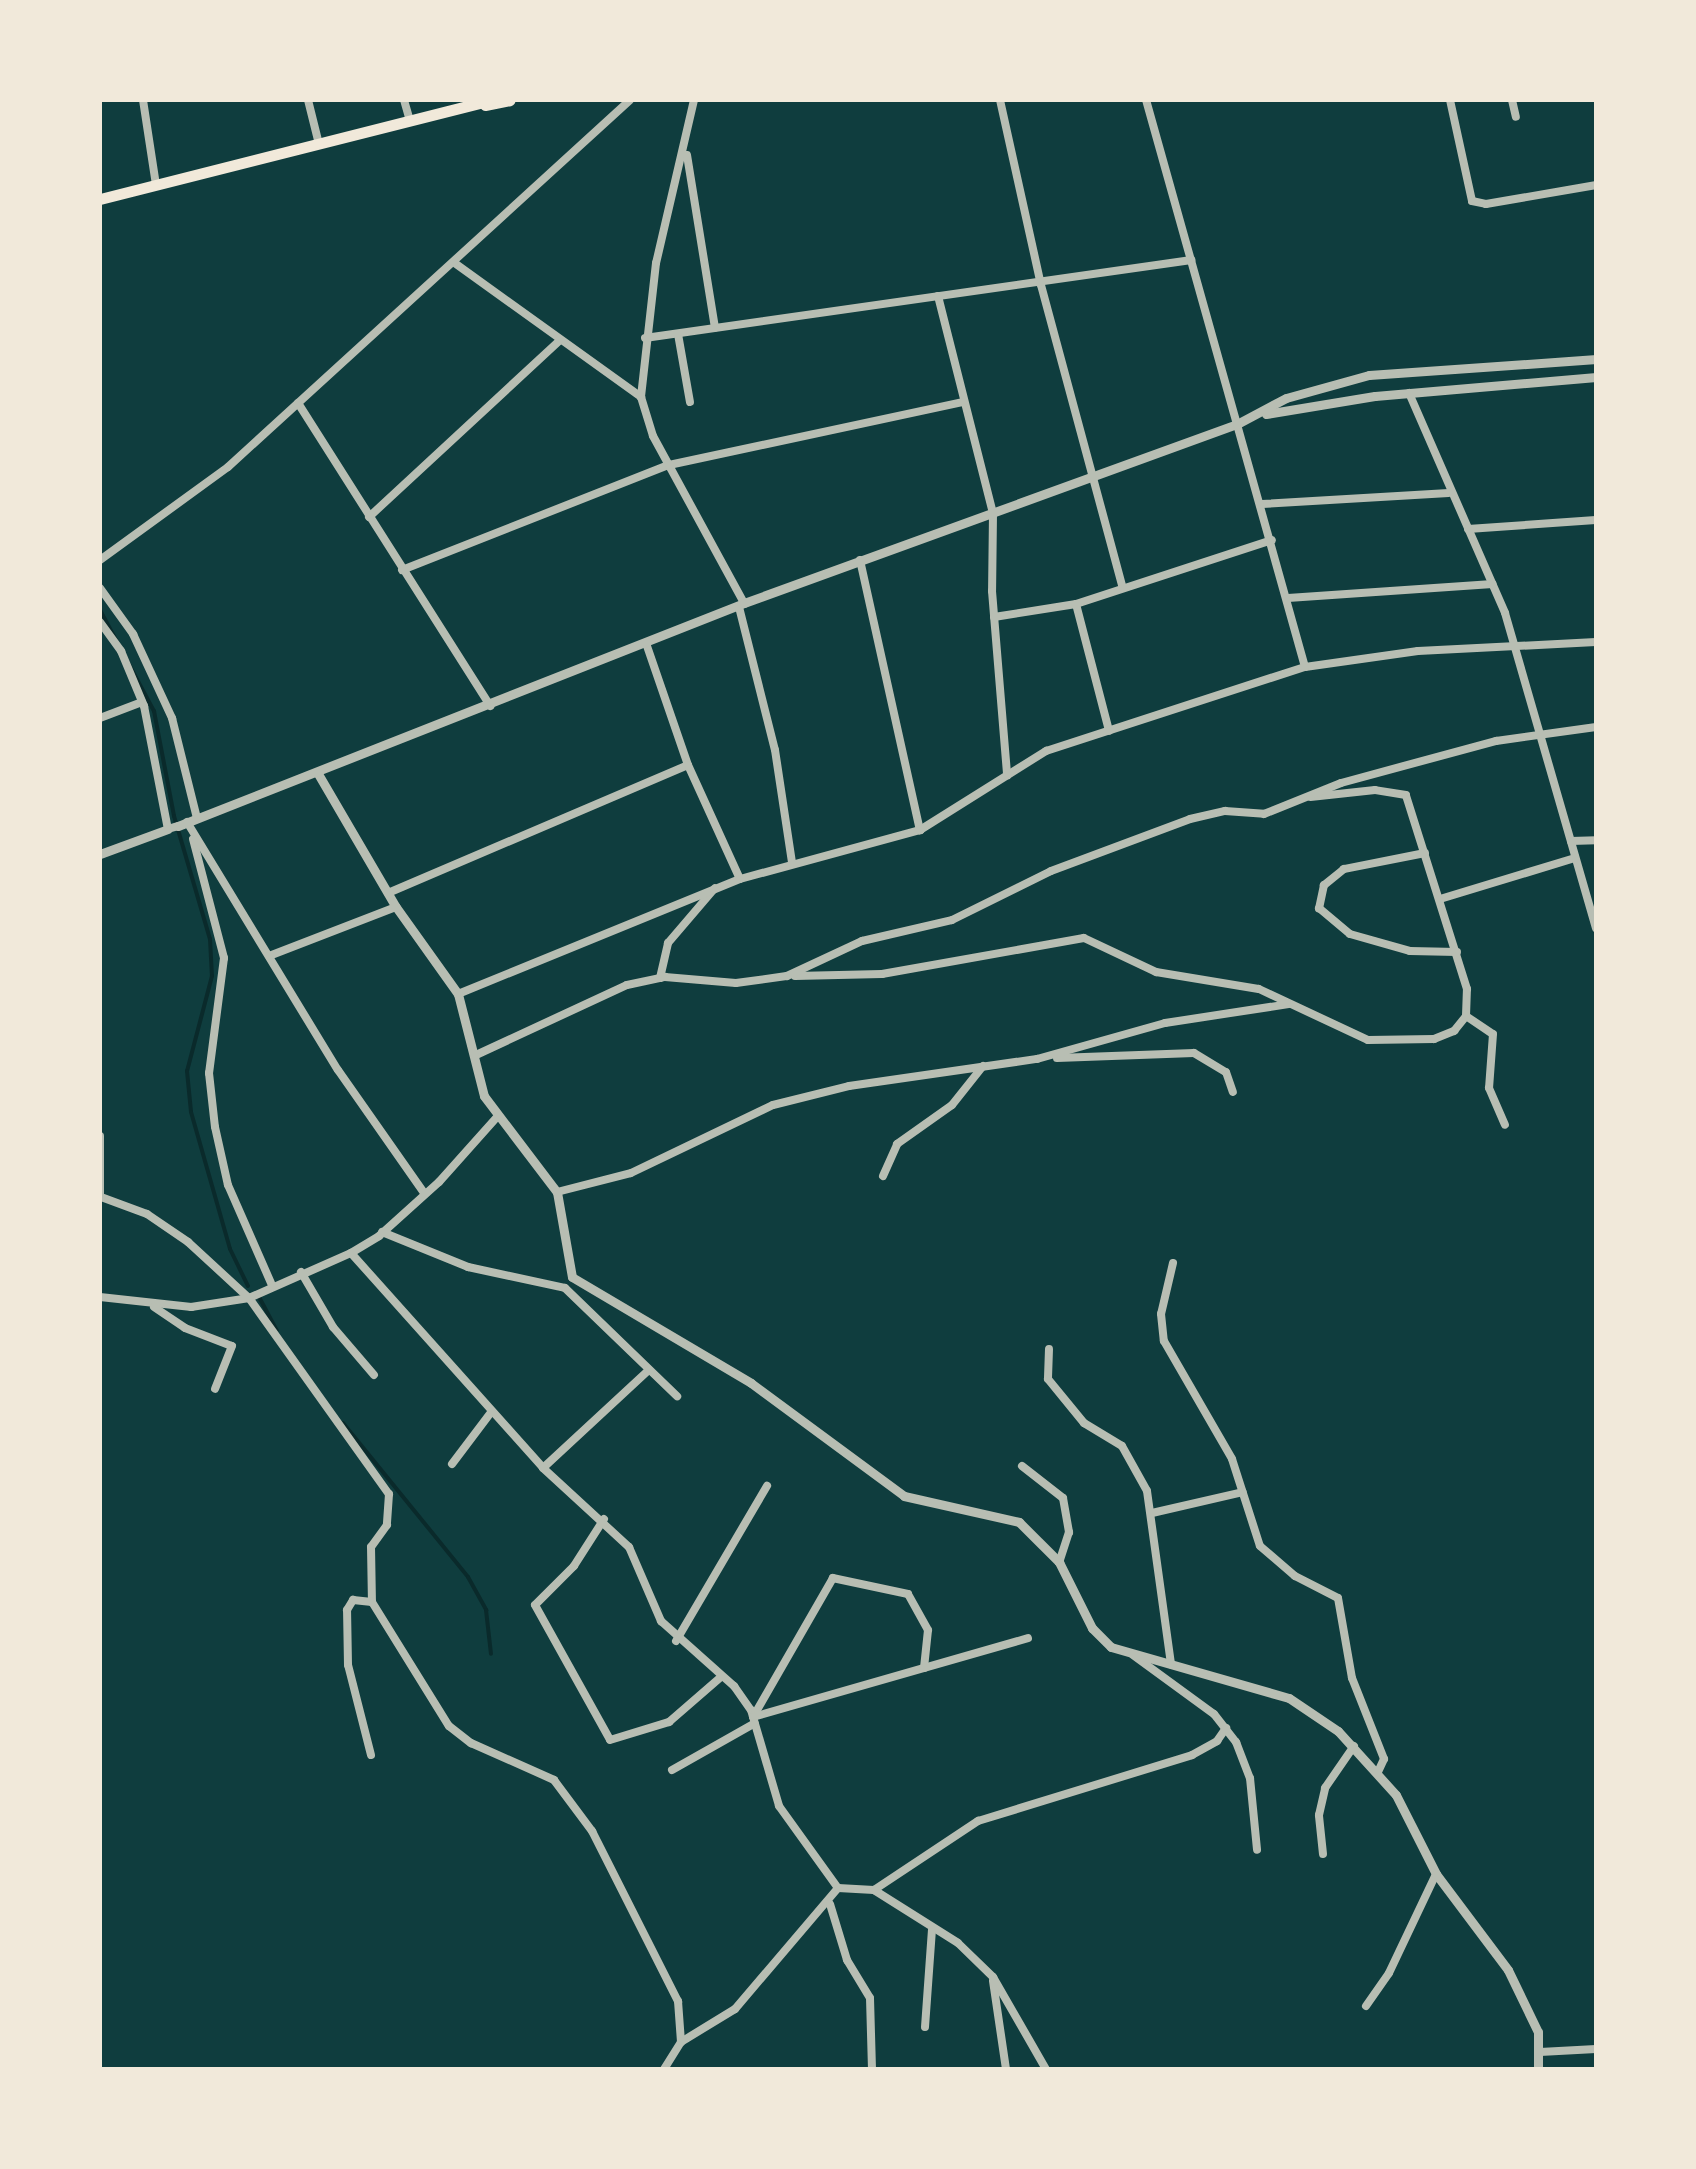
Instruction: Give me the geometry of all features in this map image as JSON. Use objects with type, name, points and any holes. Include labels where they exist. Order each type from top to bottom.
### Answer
[{"type":"main road","points":[[442,112],[510,100]]},
{"type":"main road","points":[[100,200],[486,101]]},
{"type":"street","points":[[143,100],[156,185]]},
{"type":"street","points":[[308,100],[319,144]]},
{"type":"street","points":[[404,100],[410,121]]},
{"type":"street","points":[[100,560],[228,468],[456,264],[630,100]]},
{"type":"street","points":[[694,100],[686,150],[663,230],[641,396],[670,465],[741,605],[769,722],[792,862]]},
{"type":"street","points":[[1000,100],[1041,285],[1097,474],[1122,586]]},
{"type":"street","points":[[1146,100],[1262,504],[1304,668]]},
{"type":"street","points":[[1450,100],[1472,201],[1486,204],[1596,184]]},
{"type":"street","points":[[1512,100],[1516,117]]},
{"type":"street","points":[[686,150],[715,328]]},
{"type":"street","points":[[646,338],[1041,285],[1191,260]]},
{"type":"street","points":[[456,264],[641,396]]},
{"type":"street","points":[[938,296],[993,514],[994,617],[1007,774]]},
{"type":"street","points":[[678,334],[690,402]]},
{"type":"street","points":[[369,517],[560,340]]},
{"type":"street","points":[[100,854],[647,646],[860,560],[1238,424],[1286,398],[1369,376],[1596,358]]},
{"type":"street","points":[[1262,414],[1409,393],[1596,377]]},
{"type":"street","points":[[1409,393],[1449,493],[1493,584],[1596,928]]},
{"type":"street","points":[[402,570],[670,465],[962,402]]},
{"type":"street","points":[[298,403],[490,706]]},
{"type":"street","points":[[1262,504],[1449,493]]},
{"type":"street","points":[[1468,529],[1596,520]]},
{"type":"street","points":[[994,617],[1076,604],[1272,540]]},
{"type":"street","points":[[860,560],[920,830]]},
{"type":"street","points":[[1288,598],[1493,584]]},
{"type":"street","points":[[100,588],[133,634],[166,704],[183,824]]},
{"type":"street","points":[[1076,604],[1109,731]]},
{"type":"street","points":[[100,622],[142,702],[183,824],[424,1193]]},
{"type":"street","points":[[458,994],[740,878],[920,830],[1046,751],[1304,668],[1369,656],[1596,642]]},
{"type":"street","points":[[647,646],[688,765],[740,878]]},
{"type":"street","points":[[100,718],[142,702]]},
{"type":"street","points":[[786,976],[862,941],[952,920],[1051,871],[1174,825],[1225,811],[1264,814],[1301,798],[1540,731],[1596,727]]},
{"type":"street","points":[[388,893],[688,765]]},
{"type":"street","points":[[317,772],[396,907],[458,994],[476,1056],[474,1071],[496,1118],[535,1157],[557,1192],[572,1277],[565,1288]]},
{"type":"street","points":[[476,1056],[582,1001],[660,978],[736,982],[786,976],[882,974],[1072,937],[1093,940],[1156,972],[1259,989],[1368,1040],[1434,1039],[1454,1031],[1466,1016],[1458,952],[1403,793],[1301,798]]},
{"type":"street","points":[[193,839],[224,958],[209,1073],[215,1127],[228,1184],[272,1284]]},
{"type":"street","points":[[1572,842],[1596,840]]},
{"type":"street","points":[[1425,854],[1344,869],[1324,885],[1318,908],[1350,934],[1410,951],[1458,952]]},
{"type":"street","points":[[1440,900],[1575,858]]},
{"type":"street","points":[[660,978],[668,943],[716,888]]},
{"type":"street","points":[[269,956],[396,907]]},
{"type":"street","points":[[1038,1058],[1140,1028],[1289,1004]]},
{"type":"street","points":[[1466,1016],[1492,1034],[1489,1088],[1505,1124]]},
{"type":"street","points":[[557,1192],[631,1173],[772,1105],[850,1086],[983,1066],[1038,1058],[1194,1053],[1226,1072],[1233,1092]]},
{"type":"street","points":[[883,1176],[898,1144],[952,1105],[983,1066]]},
{"type":"street","points":[[100,1297],[150,1304],[249,1298],[272,1284],[351,1252],[382,1232],[496,1118]]},
{"type":"street","points":[[100,1136],[100,1197],[147,1214],[188,1242],[249,1298],[389,1494],[387,1525],[371,1548],[372,1602],[450,1726],[471,1744],[564,1788],[666,1966],[682,2019],[681,2042]]},
{"type":"street","points":[[382,1232],[468,1267],[565,1288],[677,1396]]},
{"type":"street","points":[[351,1252],[543,1468],[604,1520],[629,1548],[676,1641],[721,1677],[754,1720],[778,1806],[838,1888]]},
{"type":"street","points":[[1174,1262],[1160,1314],[1164,1340],[1227,1449],[1260,1546],[1271,1559],[1338,1598],[1352,1678],[1384,1758],[1378,1772]]},
{"type":"street","points":[[301,1272],[333,1327],[374,1375]]},
{"type":"street","points":[[572,1277],[751,1383],[904,1496],[929,1506],[1006,1515],[1058,1562],[1092,1628],[1110,1647],[1289,1698],[1354,1746],[1378,1772],[1436,1874],[1508,1970],[1529,2006],[1540,2052],[1538,2069]]},
{"type":"street","points":[[150,1304],[185,1328],[232,1346],[215,1389]]},
{"type":"street","points":[[1049,1350],[1048,1378],[1084,1423],[1122,1446],[1138,1470],[1152,1513],[1170,1664]]},
{"type":"street","points":[[543,1468],[649,1370]]},
{"type":"street","points":[[452,1464],[492,1411]]},
{"type":"street","points":[[1022,1466],[1063,1498],[1069,1532],[1058,1562]]},
{"type":"street","points":[[676,1641],[767,1486]]},
{"type":"street","points":[[1152,1513],[1243,1492]]},
{"type":"street","points":[[604,1520],[574,1566],[535,1604],[610,1740],[668,1722],[721,1677]]},
{"type":"street","points":[[754,1720],[833,1578],[908,1594],[928,1630],[924,1668]]},
{"type":"street","points":[[372,1602],[353,1600],[346,1610],[348,1666],[372,1755]]},
{"type":"street","points":[[672,1770],[754,1720],[1028,1638]]},
{"type":"street","points":[[1134,1655],[1226,1728],[1250,1778],[1257,1850]]},
{"type":"street","points":[[874,1890],[978,1821],[1192,1755],[1226,1728]]},
{"type":"street","points":[[1323,1854],[1318,1815],[1325,1788],[1354,1746]]},
{"type":"street","points":[[1366,2006],[1389,1973],[1436,1874]]},
{"type":"street","points":[[664,2069],[681,2042],[735,2009],[830,1904],[838,1888]]},
{"type":"street","points":[[838,1888],[874,1890],[958,1943],[993,1977],[1046,2069]]},
{"type":"street","points":[[830,1904],[847,1960],[870,1998],[872,2069]]},
{"type":"street","points":[[926,2027],[932,1930]]},
{"type":"street","points":[[993,1977],[1006,2069]]},
{"type":"street","points":[[1540,2052],[1596,2049]]},
{"type":"waterway","points":[[100,610],[154,711],[174,816],[210,939],[212,976],[187,1071],[191,1112],[230,1249],[248,1286]]},
{"type":"waterway","points":[[258,1295],[277,1330]]},
{"type":"waterway","points":[[343,1423],[468,1577],[486,1610],[491,1654]]}]
